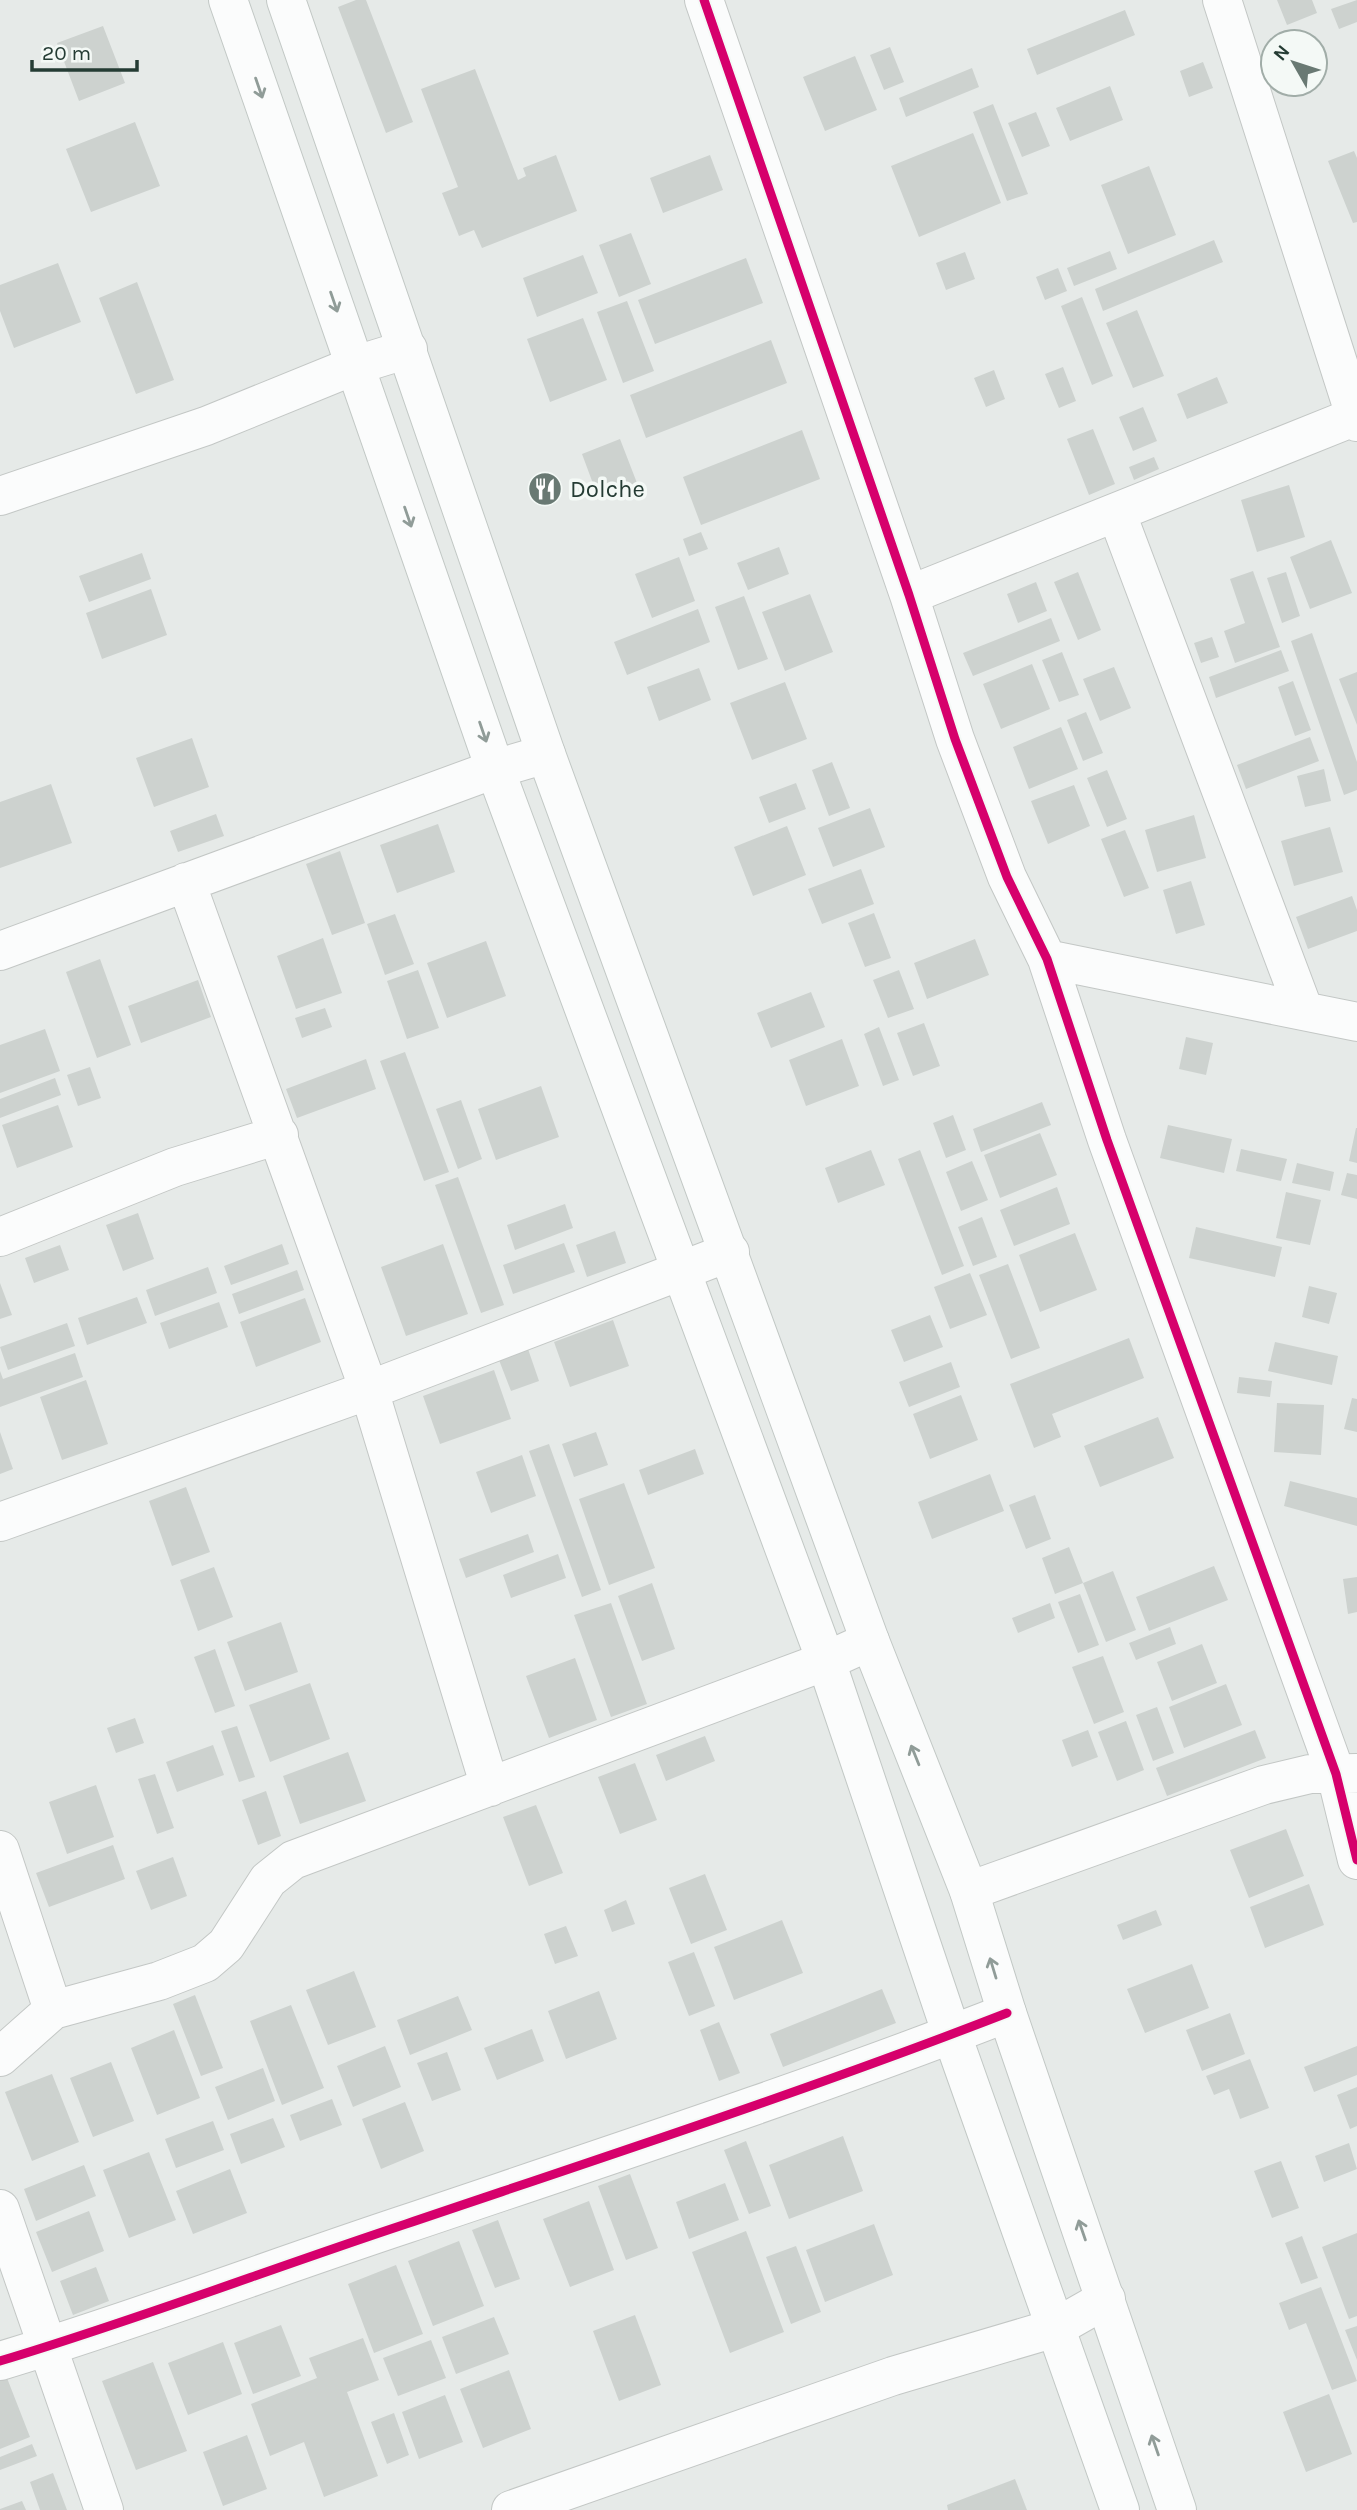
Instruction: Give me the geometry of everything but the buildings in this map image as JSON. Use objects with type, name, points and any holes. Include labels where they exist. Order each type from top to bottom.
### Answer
[{"type":"street","points":[[228,0],[495,769],[826,1661],[952,2035],[1120,2510]]},
{"type":"street","points":[[286,0],[546,754],[870,1641],[970,1891],[1007,2013],[1177,2510]]},
{"type":"street","points":[[704,0],[909,595],[955,739],[1007,877],[1047,959],[1107,1140],[1347,1773],[1357,1860]]},
{"type":"street","points":[[909,595],[1356,420],[1223,0]]},
{"type":"street","points":[[0,496],[206,426],[356,365],[408,349]]},
{"type":"street","points":[[1117,514],[1304,1011]]},
{"type":"street","points":[[0,951],[495,769],[546,754]]},
{"type":"street","points":[[186,882],[369,1390],[490,1787]]},
{"type":"street","points":[[1047,959],[1357,1022]]},
{"type":"street","points":[[0,1237],[175,1167],[279,1135]]},
{"type":"street","points":[[0,1522],[369,1390],[680,1268],[730,1252]]},
{"type":"street","points":[[0,2057],[53,2010],[159,1981],[205,1962],[226,1945],[251,1901],[286,1864],[826,1661],[870,1641]]},
{"type":"street","points":[[970,1891],[1264,1785],[1310,1774],[1347,1773]]},
{"type":"street","points":[[0,1850],[53,2010]]},
{"type":"street","points":[[0,2361],[48,2347],[789,2094],[1007,2013]]},
{"type":"street","points":[[0,2209],[104,2510]]},
{"type":"street","points":[[511,2510],[893,2376],[1055,2328],[1106,2299]]},
{"type":"cycle path","points":[[704,0],[909,595],[955,739],[1007,877],[1047,959],[1107,1140],[1336,1774],[1357,1860]]},
{"type":"cycle path","points":[[0,2361],[153,2312],[708,2122],[1007,2013]]},
{"type":"place","name":"Dolche","points":[[545,489]]}]
